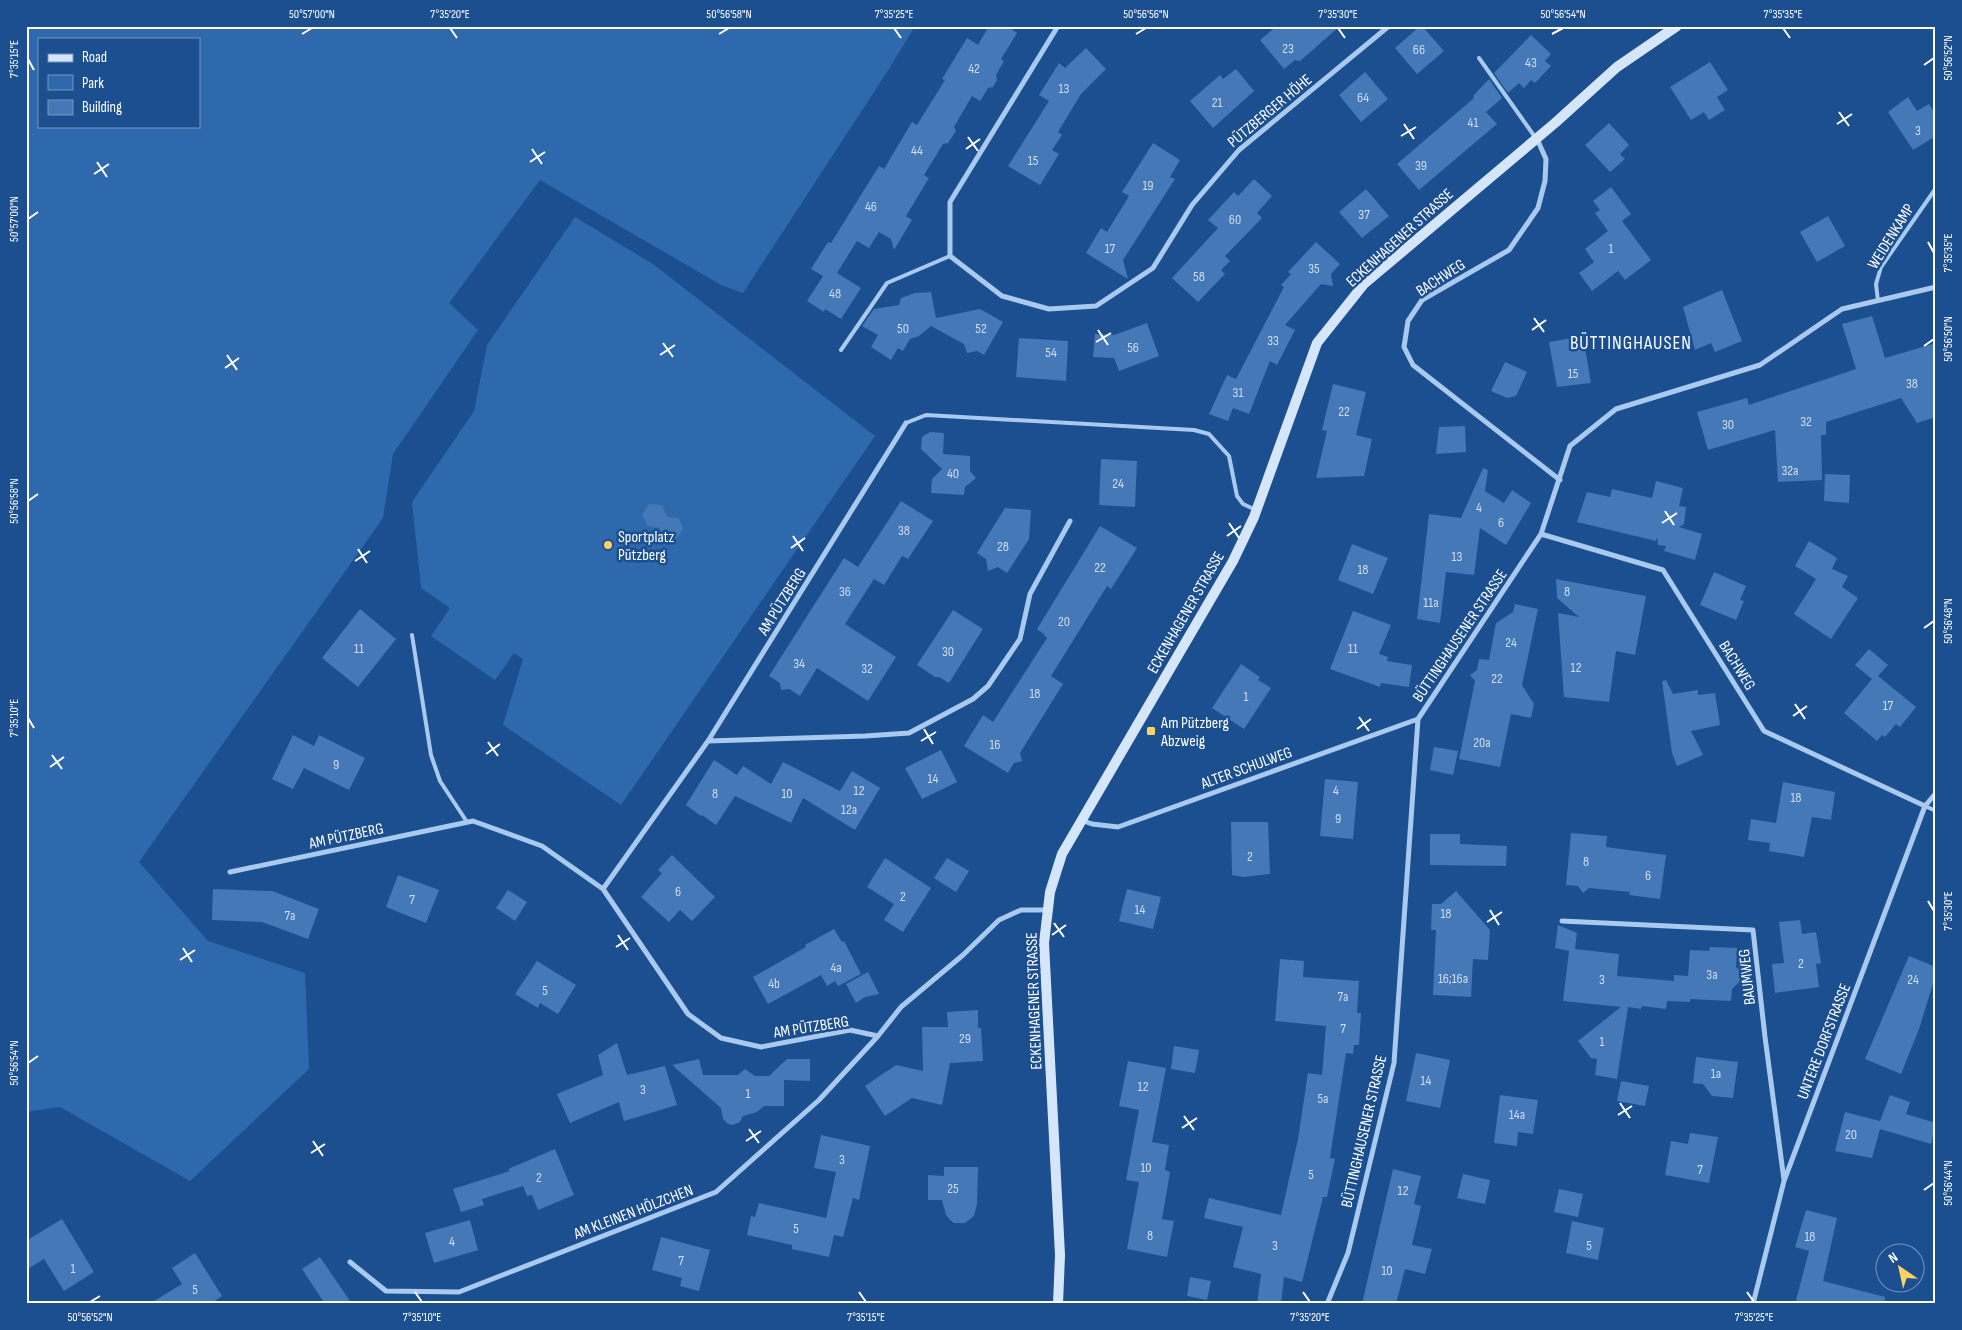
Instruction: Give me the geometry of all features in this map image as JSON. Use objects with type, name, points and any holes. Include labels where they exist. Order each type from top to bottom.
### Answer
[{"type":"main road","name":"ECKENHAGENER STRASSE","points":[[1058,1304],[1060,1255],[1044,943],[1050,892],[1057,865],[1080,820],[1233,561],[1256,510],[1317,342],[1364,284],[1537,138],[1617,67],[1678,26]]},
{"type":"street","points":[[950,256],[950,202],[1058,26]]},
{"type":"street","name":"PÜTZBERGER HÖHE","points":[[950,256],[1002,296],[1049,309],[1096,306],[1153,268],[1192,205],[1239,150],[1389,26]]},
{"type":"street","name":"BACHWEG","points":[[1537,138],[1546,159],[1545,181],[1538,208],[1509,250],[1422,300],[1408,321],[1404,347],[1413,365],[1560,480]]},
{"type":"street","name":"BÜTTINGHAUSENER STRASSE","points":[[1327,1304],[1348,1253],[1394,1063],[1418,719],[1542,534],[1570,446],[1616,409],[1760,365],[1842,309],[1936,287]]},
{"type":"street","name":"AM PÜTZBERG","points":[[603,889],[708,741],[906,423]]},
{"type":"street","points":[[708,741],[909,733],[973,699],[988,686],[1020,639],[1030,594],[1070,521]]},
{"type":"street","name":"BACHWEG","points":[[1542,534],[1664,570],[1764,731],[1925,806]]},
{"type":"street","name":"ALTER SCHULWEG","points":[[1080,820],[1092,824],[1118,826],[1418,719]]},
{"type":"street","name":"UNTERE DORFSTRASSE","points":[[1753,1304],[1784,1181],[1925,806],[1936,794]]},
{"type":"street","name":"AM PÜTZBERG","points":[[230,872],[473,821],[542,846],[603,889],[688,1014],[721,1038],[761,1047],[850,1030],[878,1036]]},
{"type":"street","points":[[878,1036],[901,1007],[963,955],[999,920],[1021,910],[1047,910]]},
{"type":"street","name":"BAUMWEG","points":[[1562,921],[1753,930],[1784,1181]]},
{"type":"street","name":"AM KLEINEN HÖLZCHEN","points":[[350,1262],[386,1291],[458,1292],[716,1192],[819,1100],[878,1036]]},
{"type":"lane","points":[[1479,58],[1537,138]]},
{"type":"lane","name":"WEIDENKAMP","points":[[1878,301],[1876,284],[1881,267],[1936,188]]},
{"type":"lane","points":[[841,350],[888,283],[950,256]]},
{"type":"lane","points":[[906,423],[926,415],[1185,429],[1209,434],[1230,456],[1237,496],[1243,504],[1256,510]]},
{"type":"lane","points":[[412,635],[430,756],[440,781],[467,822]]},
{"type":"lane","points":[[1925,806],[1936,811]]},
{"type":"green space","points":[[26,26],[915,26],[743,293],[721,285],[540,180],[449,303],[478,330],[393,454],[383,518],[139,862],[208,941],[305,973],[309,1069],[190,1181],[60,1107],[26,1112]]},
{"type":"green space","name":"Sportplatz Pützberg","points":[[575,217],[653,264],[875,436],[621,805],[503,725],[523,659],[514,653],[495,680],[431,636],[450,608],[421,588],[412,502],[474,411],[487,345]]},
{"type":"building","points":[[989,26],[1007,26],[1017,33],[1001,59],[1004,61],[996,75],[997,80],[993,87],[988,88],[980,101],[972,96],[954,127],[956,131],[948,143],[943,144],[924,175],[929,178],[906,216],[912,220],[894,250],[891,239],[879,232],[869,248],[857,241],[837,273],[861,288],[841,319],[825,309],[824,312],[807,301],[823,276],[811,269],[828,242],[831,243],[879,166],[884,169],[912,122],[917,125],[945,80],[942,79],[967,38],[978,45]]},
{"type":"building","points":[[1277,26],[1340,26],[1300,61],[1295,60],[1284,69],[1260,40]]},
{"type":"building","points":[[1420,26],[1444,51],[1417,74],[1395,48]]},
{"type":"building","points":[[1531,35],[1551,54],[1545,61],[1551,66],[1535,83],[1531,80],[1524,88],[1519,83],[1508,93],[1494,73]]},
{"type":"building","points":[[1086,48],[1106,69],[1081,94],[1058,132],[1062,135],[1052,150],[1059,154],[1040,185],[1008,166],[1049,101],[1039,95],[1059,63],[1065,68]]},
{"type":"building","points":[[1710,62],[1728,90],[1717,97],[1725,110],[1709,120],[1704,112],[1691,120],[1670,87]]},
{"type":"building","points":[[1236,69],[1254,91],[1213,128],[1190,101],[1220,75],[1223,79]]},
{"type":"building","points":[[1365,72],[1388,99],[1361,122],[1339,95]]},
{"type":"building","points":[[1489,79],[1502,98],[1486,112],[1497,124],[1419,190],[1397,164],[1474,98],[1473,96]]},
{"type":"building","points":[[1908,97],[1917,111],[1929,104],[1936,115],[1936,136],[1913,150],[1888,112]]},
{"type":"building","points":[[1609,123],[1629,145],[1620,154],[1625,159],[1610,172],[1585,145]]},
{"type":"building","points":[[1153,143],[1180,160],[1170,177],[1175,179],[1123,260],[1128,279],[1086,253],[1101,228],[1107,232],[1129,196],[1122,192]]},
{"type":"building","points":[[1254,179],[1272,196],[1257,213],[1262,218],[1225,256],[1230,261],[1221,270],[1225,274],[1198,302],[1172,278],[1218,228],[1208,220],[1234,192],[1238,196]]},
{"type":"building","points":[[1611,187],[1631,214],[1622,221],[1651,260],[1625,280],[1618,271],[1592,291],[1579,273],[1594,262],[1585,249],[1608,231],[1595,213],[1600,210],[1593,201]]},
{"type":"building","points":[[1366,189],[1389,216],[1362,238],[1339,212]]},
{"type":"building","points":[[1828,216],[1845,246],[1817,262],[1800,232]]},
{"type":"building","points":[[1316,242],[1340,264],[1331,274],[1333,286],[1321,284],[1285,325],[1295,330],[1277,365],[1270,361],[1249,414],[1233,408],[1228,421],[1209,414],[1227,375],[1236,379],[1284,287],[1281,285],[1291,274],[1288,272]]},
{"type":"building","points":[[1722,290],[1742,341],[1715,352],[1711,343],[1695,350],[1683,307]]},
{"type":"building","points":[[931,292],[936,318],[980,309],[1003,322],[984,355],[977,351],[967,353],[964,344],[931,326],[919,336],[910,339],[903,351],[898,348],[891,360],[871,347],[878,335],[862,326],[874,309],[899,305],[901,298],[915,293]]},
{"type":"building","points":[[1872,316],[1885,358],[1936,343],[1936,417],[1917,423],[1901,398],[1826,422],[1826,435],[1821,435],[1822,480],[1778,482],[1775,430],[1708,450],[1697,412],[1747,398],[1749,405],[1856,369],[1842,324]]},
{"type":"building","points":[[1147,323],[1159,356],[1119,371],[1114,358],[1093,357],[1095,334],[1114,335]]},
{"type":"building","points":[[1583,336],[1591,383],[1557,387],[1549,342]]},
{"type":"building","points":[[1019,338],[1068,341],[1066,381],[1016,377]]},
{"type":"building","points":[[1505,362],[1527,372],[1516,396],[1507,398],[1491,391]]},
{"type":"building","points":[[1333,384],[1366,392],[1356,435],[1372,439],[1364,476],[1316,478],[1327,431],[1322,430]]},
{"type":"building","points":[[1465,426],[1466,452],[1436,454],[1439,427]]},
{"type":"building","points":[[930,432],[944,433],[943,454],[970,456],[970,471],[976,478],[965,487],[964,495],[931,493],[932,479],[942,469],[921,449],[922,437]]},
{"type":"building","points":[[1101,459],[1137,461],[1135,507],[1099,505]]},
{"type":"building","points":[[1483,468],[1488,470],[1485,491],[1504,503],[1512,490],[1531,503],[1506,545],[1480,528],[1474,575],[1446,572],[1440,623],[1417,619],[1429,514],[1461,518]]},
{"type":"building","points":[[1825,474],[1850,475],[1849,503],[1824,501]]},
{"type":"building","points":[[1656,481],[1683,488],[1679,506],[1686,507],[1684,524],[1679,527],[1702,534],[1695,560],[1664,551],[1666,546],[1658,545],[1657,537],[1656,541],[1577,522],[1587,492],[1610,497],[1612,489],[1652,498]]},
{"type":"building","points":[[901,501],[933,521],[908,559],[902,556],[884,585],[874,579],[845,624],[896,657],[868,701],[817,668],[800,696],[789,689],[781,690],[780,683],[769,676],[844,558],[858,567]]},
{"type":"building","points":[[649,504],[662,505],[667,517],[679,518],[683,529],[676,539],[664,538],[659,528],[648,526],[642,515]]},
{"type":"building","points":[[1005,508],[1031,510],[1029,539],[1007,573],[998,567],[988,571],[986,559],[977,553]]},
{"type":"building","points":[[1100,526],[1137,548],[1111,589],[1107,586],[1051,676],[1063,684],[1020,753],[1022,761],[1014,763],[1008,773],[964,746],[983,715],[993,722],[1047,638],[1037,629]]},
{"type":"building","points":[[1809,541],[1837,558],[1832,569],[1848,576],[1842,587],[1858,598],[1831,639],[1794,614],[1816,579],[1795,566]]},
{"type":"building","points":[[1352,544],[1388,558],[1373,594],[1338,580]]},
{"type":"building","points":[[1714,572],[1746,586],[1740,600],[1744,601],[1736,620],[1700,605]]},
{"type":"building","points":[[1556,579],[1646,596],[1635,655],[1616,651],[1609,702],[1564,697],[1558,613],[1579,617],[1557,598]]},
{"type":"building","points":[[1515,604],[1538,609],[1522,685],[1534,704],[1531,718],[1511,714],[1500,767],[1459,759],[1475,681],[1470,675],[1477,670],[1479,659],[1489,660],[1496,623],[1513,612]]},
{"type":"building","points":[[360,609],[396,639],[358,687],[322,658]]},
{"type":"building","points":[[953,610],[983,629],[949,683],[939,677],[935,677],[917,665]]},
{"type":"building","points":[[1353,611],[1391,625],[1379,654],[1388,657],[1387,661],[1412,665],[1409,687],[1381,683],[1380,687],[1330,669]]},
{"type":"building","points":[[1869,649],[1888,665],[1878,676],[1916,707],[1900,727],[1896,724],[1885,737],[1882,735],[1877,741],[1844,713],[1872,679],[1855,665]]},
{"type":"building","points":[[1241,664],[1260,677],[1258,680],[1271,688],[1244,729],[1212,708]]},
{"type":"building","points":[[1666,680],[1673,694],[1698,690],[1698,695],[1715,693],[1720,725],[1691,731],[1703,755],[1677,766],[1672,753],[1662,681]]},
{"type":"building","points":[[293,735],[314,746],[319,735],[365,758],[349,790],[304,768],[293,789],[272,779]]},
{"type":"building","points":[[1434,747],[1458,751],[1453,775],[1430,770]]},
{"type":"building","points":[[941,750],[957,782],[922,799],[905,768]]},
{"type":"building","points":[[714,760],[737,775],[743,766],[771,784],[783,762],[840,791],[852,771],[880,788],[855,830],[803,798],[791,823],[735,796],[716,825],[686,805]]},
{"type":"building","points":[[1325,779],[1358,782],[1353,839],[1320,836]]},
{"type":"building","points":[[1783,782],[1835,792],[1831,820],[1812,817],[1804,857],[1769,851],[1770,843],[1748,840],[1751,819],[1776,823]]},
{"type":"building","points":[[1231,822],[1268,822],[1270,874],[1243,877],[1232,875]]},
{"type":"building","points":[[1571,833],[1607,836],[1606,847],[1666,855],[1660,899],[1629,895],[1630,892],[1589,888],[1583,893],[1578,886],[1566,885]]},
{"type":"building","points":[[1430,834],[1460,834],[1460,844],[1507,846],[1506,866],[1430,865]]},
{"type":"building","points":[[672,855],[715,897],[692,921],[680,910],[669,922],[641,897],[662,873],[658,870]]},
{"type":"building","points":[[885,858],[931,888],[903,932],[884,920],[894,904],[867,887]]},
{"type":"building","points":[[947,858],[969,871],[956,892],[934,878]]},
{"type":"building","points":[[398,875],[439,890],[426,923],[386,907]]},
{"type":"building","points":[[213,889],[272,891],[319,909],[308,939],[262,922],[212,920]]},
{"type":"building","points":[[1127,889],[1161,897],[1153,929],[1119,921]]},
{"type":"building","points":[[508,890],[527,902],[515,921],[496,908]]},
{"type":"building","points":[[1456,891],[1490,930],[1488,960],[1473,959],[1471,997],[1433,995],[1436,930],[1431,930],[1432,904],[1441,904]]},
{"type":"building","points":[[1800,920],[1802,934],[1816,932],[1821,963],[1816,964],[1819,987],[1775,993],[1772,964],[1784,963],[1779,922]]},
{"type":"building","points":[[1558,925],[1577,933],[1575,949],[1619,954],[1617,976],[1674,981],[1674,975],[1688,976],[1690,950],[1709,951],[1710,947],[1737,948],[1736,968],[1753,966],[1753,969],[1732,989],[1731,1001],[1690,999],[1690,1002],[1667,1001],[1666,1009],[1642,1006],[1641,1009],[1628,1007],[1617,1079],[1595,1075],[1597,1059],[1591,1058],[1578,1041],[1621,1007],[1563,1001],[1569,951],[1555,948]]},
{"type":"building","points":[[834,929],[842,942],[844,941],[861,974],[838,986],[835,981],[827,986],[821,975],[768,1004],[753,977]]},
{"type":"building","points":[[1909,956],[1936,967],[1936,974],[1919,1029],[1901,1074],[1865,1059]]},
{"type":"building","points":[[1280,959],[1304,961],[1303,977],[1359,981],[1357,1013],[1361,1013],[1359,1045],[1354,1045],[1353,1054],[1346,1053],[1330,1158],[1335,1159],[1327,1197],[1323,1197],[1302,1282],[1284,1277],[1281,1304],[1257,1304],[1261,1274],[1233,1267],[1243,1227],[1204,1218],[1209,1198],[1281,1215],[1298,1139],[1308,1073],[1322,1075],[1326,1026],[1275,1021]]},
{"type":"building","points":[[537,961],[576,985],[558,1014],[540,1003],[538,1008],[515,994]]},
{"type":"building","points":[[868,972],[879,994],[865,997],[856,1003],[846,984]]},
{"type":"building","points":[[978,1010],[978,1028],[981,1028],[983,1061],[950,1063],[942,1105],[912,1098],[885,1116],[865,1086],[896,1065],[923,1071],[922,1027],[948,1027],[947,1012]]},
{"type":"building","points":[[617,1043],[627,1075],[665,1066],[677,1105],[624,1121],[619,1102],[570,1123],[557,1094],[603,1075],[598,1055]]},
{"type":"building","points":[[1174,1046],[1199,1050],[1195,1073],[1171,1069]]},
{"type":"building","points":[[1416,1053],[1450,1060],[1440,1108],[1406,1101]]},
{"type":"building","points":[[1696,1057],[1738,1062],[1733,1098],[1712,1096],[1703,1084],[1693,1083]]},
{"type":"building","points":[[699,1059],[703,1075],[738,1075],[745,1069],[755,1076],[769,1076],[787,1059],[810,1059],[810,1081],[784,1080],[784,1106],[764,1106],[757,1112],[743,1116],[740,1122],[733,1125],[728,1124],[723,1119],[721,1108],[672,1065]]},
{"type":"building","points":[[1128,1061],[1166,1068],[1152,1142],[1169,1145],[1165,1170],[1170,1172],[1162,1219],[1174,1221],[1167,1257],[1127,1249],[1139,1182],[1126,1180],[1139,1110],[1119,1106]]},
{"type":"building","points":[[1621,1081],[1649,1086],[1645,1106],[1617,1101]]},
{"type":"building","points":[[1500,1095],[1538,1100],[1533,1134],[1518,1132],[1517,1146],[1494,1143]]},
{"type":"building","points":[[1890,1095],[1910,1102],[1906,1114],[1936,1123],[1931,1144],[1880,1129],[1872,1158],[1835,1151],[1845,1112],[1880,1121]]},
{"type":"building","points":[[1690,1133],[1718,1137],[1709,1183],[1665,1175],[1671,1141],[1688,1144]]},
{"type":"building","points":[[821,1135],[870,1146],[859,1200],[853,1198],[843,1237],[834,1235],[829,1257],[792,1249],[792,1245],[747,1235],[751,1216],[755,1217],[759,1203],[826,1218],[836,1172],[814,1168]]},
{"type":"building","points":[[555,1149],[574,1195],[538,1210],[532,1195],[527,1196],[523,1186],[482,1199],[484,1205],[461,1212],[453,1189],[510,1171],[508,1169]]},
{"type":"building","points":[[944,1167],[978,1167],[977,1204],[974,1216],[965,1223],[954,1223],[950,1220],[946,1215],[942,1200],[928,1200],[928,1175],[944,1176]]},
{"type":"building","points":[[1393,1169],[1421,1176],[1414,1204],[1421,1206],[1412,1245],[1432,1249],[1425,1274],[1405,1269],[1396,1304],[1362,1304]]},
{"type":"building","points":[[1463,1174],[1490,1180],[1485,1204],[1457,1198]]},
{"type":"building","points":[[1559,1189],[1583,1194],[1578,1217],[1554,1212]]},
{"type":"building","points":[[1806,1210],[1837,1218],[1823,1281],[1885,1297],[1884,1304],[1795,1304],[1809,1251],[1795,1247]]},
{"type":"building","points":[[62,1219],[94,1272],[64,1291],[44,1259],[26,1270],[26,1241]]},
{"type":"building","points":[[470,1220],[478,1250],[434,1263],[425,1233]]},
{"type":"building","points":[[1572,1221],[1604,1228],[1598,1260],[1566,1253]]},
{"type":"building","points":[[661,1237],[710,1250],[699,1291],[680,1286],[682,1278],[652,1270]]},
{"type":"building","points":[[195,1253],[222,1296],[210,1304],[149,1304],[182,1284],[172,1268]]},
{"type":"building","points":[[320,1257],[352,1304],[325,1304],[302,1269]]},
{"type":"building","points":[[1190,1277],[1211,1281],[1207,1300],[1187,1296]]},
{"type":"place","name":"Sportplatz Pützberg","points":[[608,545]]},
{"type":"place","name":"Am Pützberg Abzweig","points":[[1151,731]]},
{"type":"district","name":"BÜTTINGHAUSEN","points":[[1631,342]]}]
